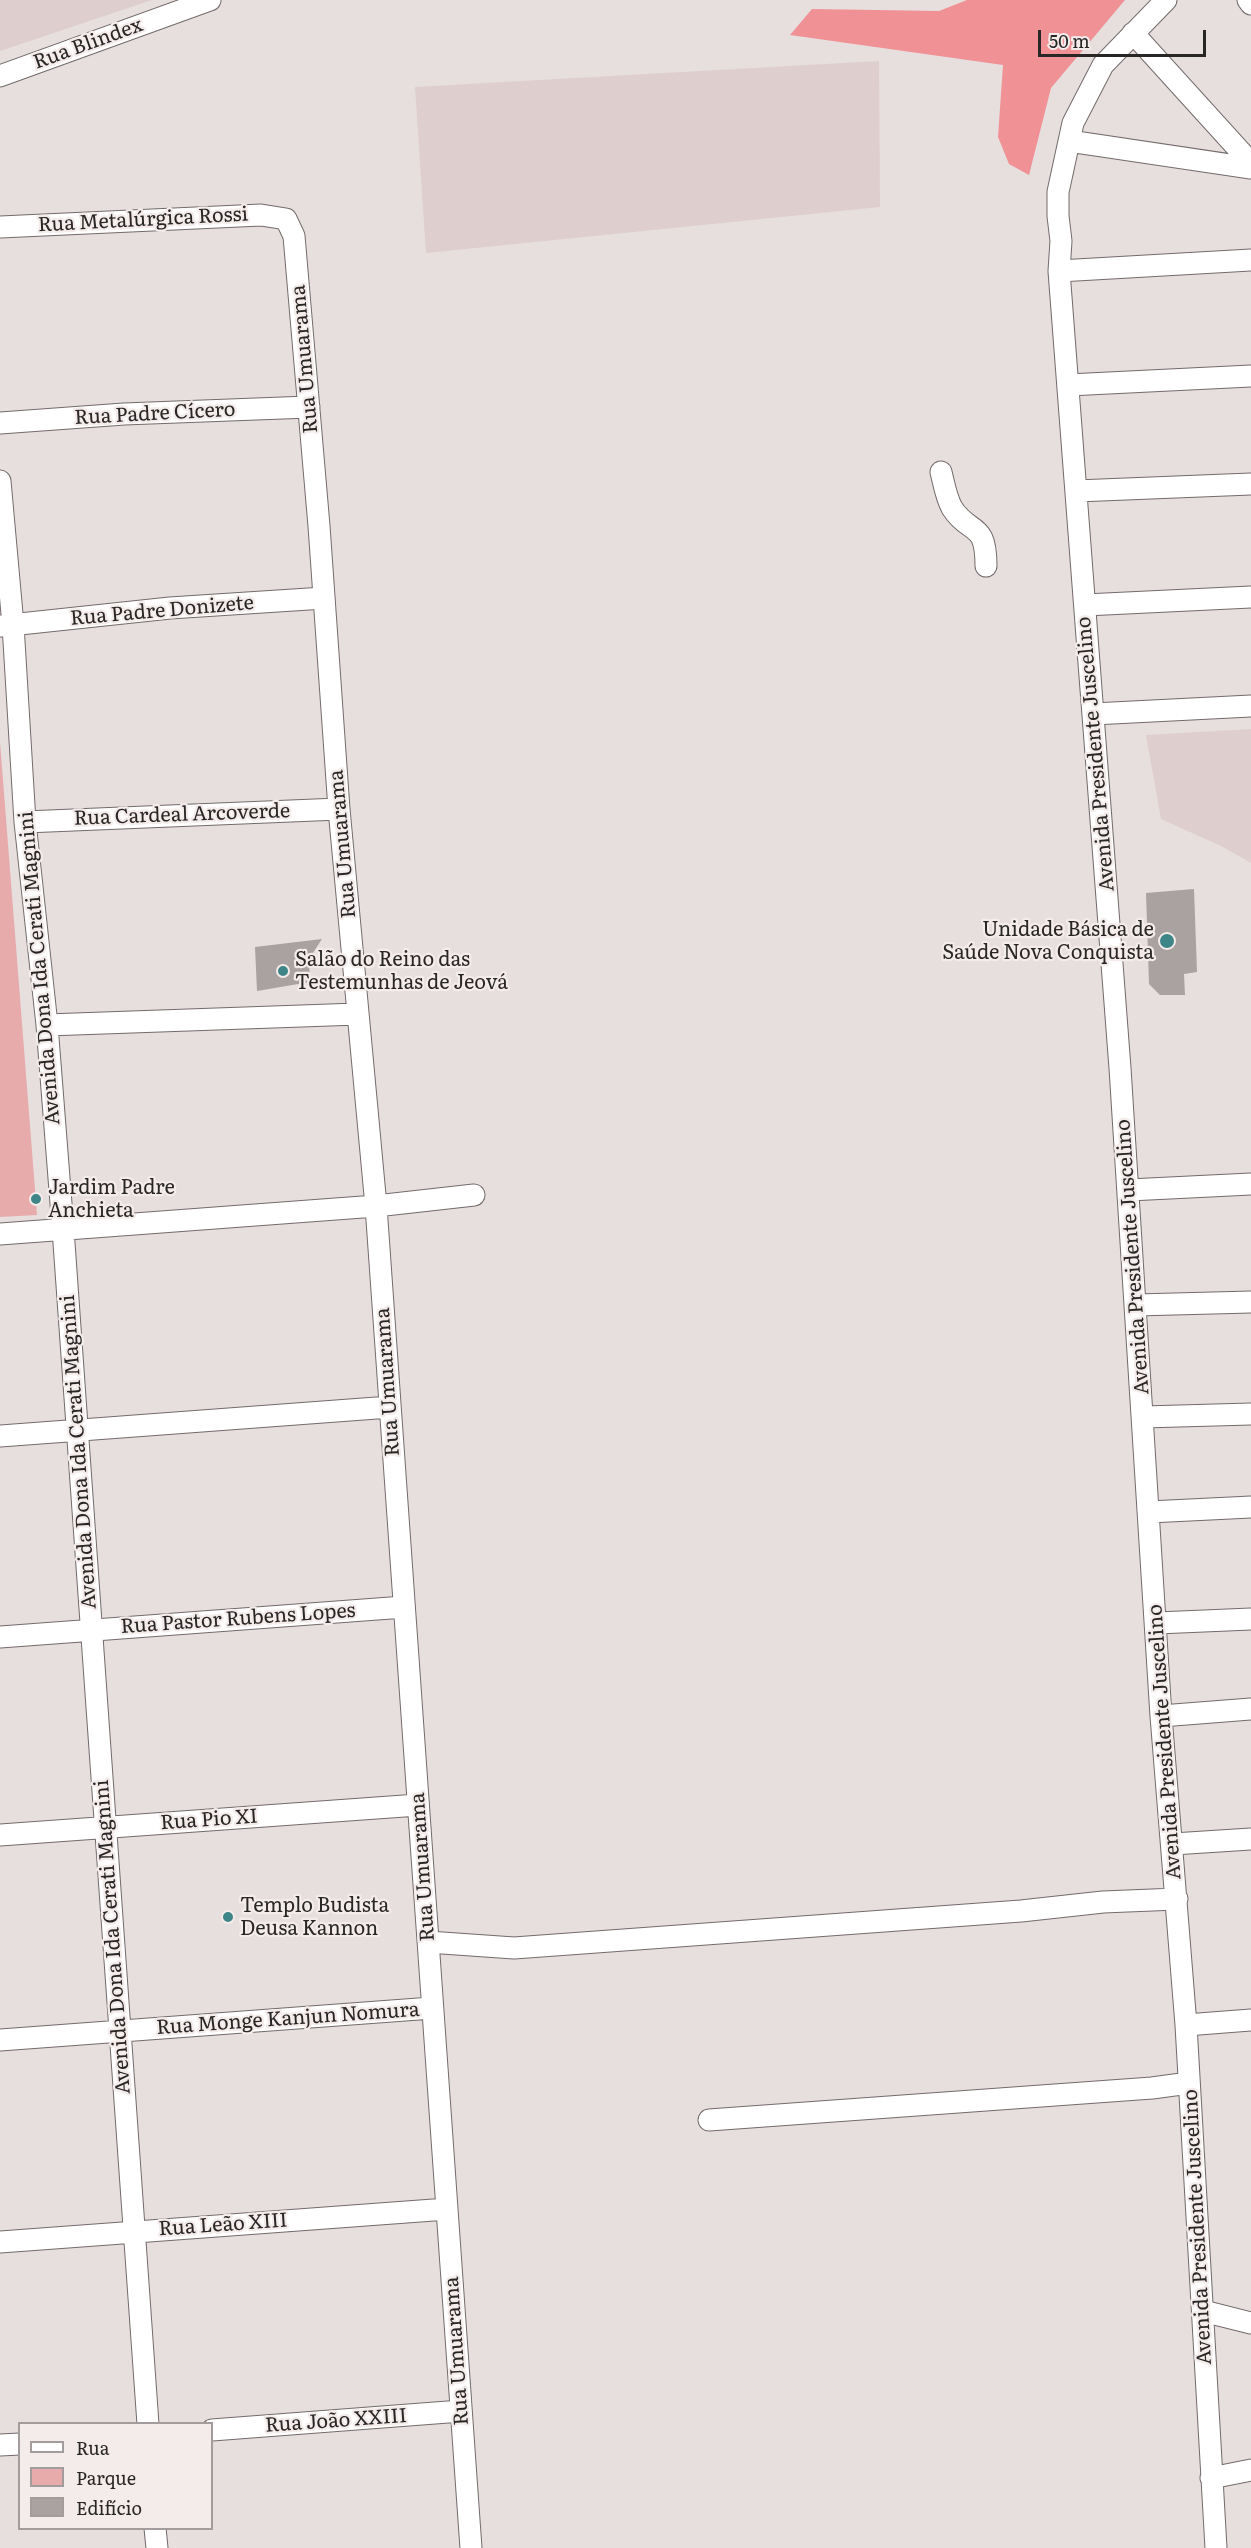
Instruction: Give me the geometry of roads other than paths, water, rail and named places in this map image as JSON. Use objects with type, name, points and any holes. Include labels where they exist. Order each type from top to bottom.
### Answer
[{"type":"street","name":"Rua Blindex","points":[[0,76],[210,0]]},
{"type":"street","name":"Avenida Presidente Juscelino","points":[[1166,0],[1103,65],[1073,123],[1058,192],[1061,241],[1059,271],[1137,1305],[1161,1716],[1186,2025],[1216,2548]]},
{"type":"street","points":[[1248,0],[1251,4]]},
{"type":"street","points":[[1133,33],[1251,163]]},
{"type":"street","points":[[1069,141],[1251,168]]},
{"type":"street","name":"Rua Metalúrgica Rossi","points":[[0,226],[261,215],[286,219]]},
{"type":"street","name":"Rua Umuarama","points":[[286,219],[294,236],[339,809],[376,1206],[471,2548]]},
{"type":"street","points":[[1059,271],[1251,260]]},
{"type":"street","points":[[1068,385],[1251,376]]},
{"type":"street","name":"Rua Padre Cícero","points":[[0,423],[124,414],[309,407]]},
{"type":"street","points":[[941,472],[947,497],[954,510],[982,534],[986,566]]},
{"type":"street","name":"Avenida Dona Ida Cerati Magnini","points":[[0,481],[6,625],[12,646],[25,822],[47,1025],[63,1229],[148,2422]]},
{"type":"street","points":[[1076,491],[1251,484]]},
{"type":"street","points":[[1085,605],[1251,597]]},
{"type":"street","name":"Rua Padre Donizete","points":[[6,625],[170,608],[324,598]]},
{"type":"street","points":[[1093,714],[1251,706]]},
{"type":"street","name":"Rua Cardeal Arcoverde","points":[[25,822],[339,809]]},
{"type":"street","points":[[47,1025],[358,1014]]},
{"type":"street","points":[[1129,1190],[1251,1184]]},
{"type":"street","points":[[0,1234],[376,1206],[474,1195]]},
{"type":"street","points":[[1137,1305],[1251,1302]]},
{"type":"street","points":[[0,1436],[390,1407]]},
{"type":"street","points":[[1143,1417],[1251,1414]]},
{"type":"street","points":[[1149,1512],[1251,1507]]},
{"type":"street","name":"Rua Pastor Rubens Lopes","points":[[0,1637],[404,1607]]},
{"type":"street","points":[[1157,1623],[1251,1619]]},
{"type":"street","points":[[1161,1716],[1251,1709]]},
{"type":"street","name":"Rua Pio XI","points":[[0,1835],[418,1805]]},
{"type":"street","points":[[1173,1844],[1251,1839]]},
{"type":"street","points":[[428,1942],[514,1948],[1021,1911],[1103,1902],[1177,1899]]},
{"type":"street","name":"Rua Monge Kanjun Nomura","points":[[0,2040],[432,2008]]},
{"type":"street","points":[[1186,2025],[1251,2020]]},
{"type":"street","points":[[709,2120],[1152,2088],[1189,2083]]},
{"type":"street","name":"Rua Leão XIII","points":[[0,2242],[447,2209]]},
{"type":"street","points":[[1203,2311],[1251,2323]]},
{"type":"street","name":"Rua João XXIII","points":[[213,2430],[461,2411]]},
{"type":"street","points":[[0,2445],[18,2444]]},
{"type":"street","points":[[1211,2478],[1251,2470]]},
{"type":"street","points":[[155,2530],[157,2548]]},
{"type":"place","name":"Unidade Básica de Saúde Nova Conquista","points":[[1167,941]]},
{"type":"place","name":"Salão do Reino das Testemunhas de Jeová","points":[[283,971]]},
{"type":"place","name":"Jardim Padre Anchieta","points":[[36,1199]]},
{"type":"place","name":"Templo Budista Deusa Kannon","points":[[228,1917]]}]
